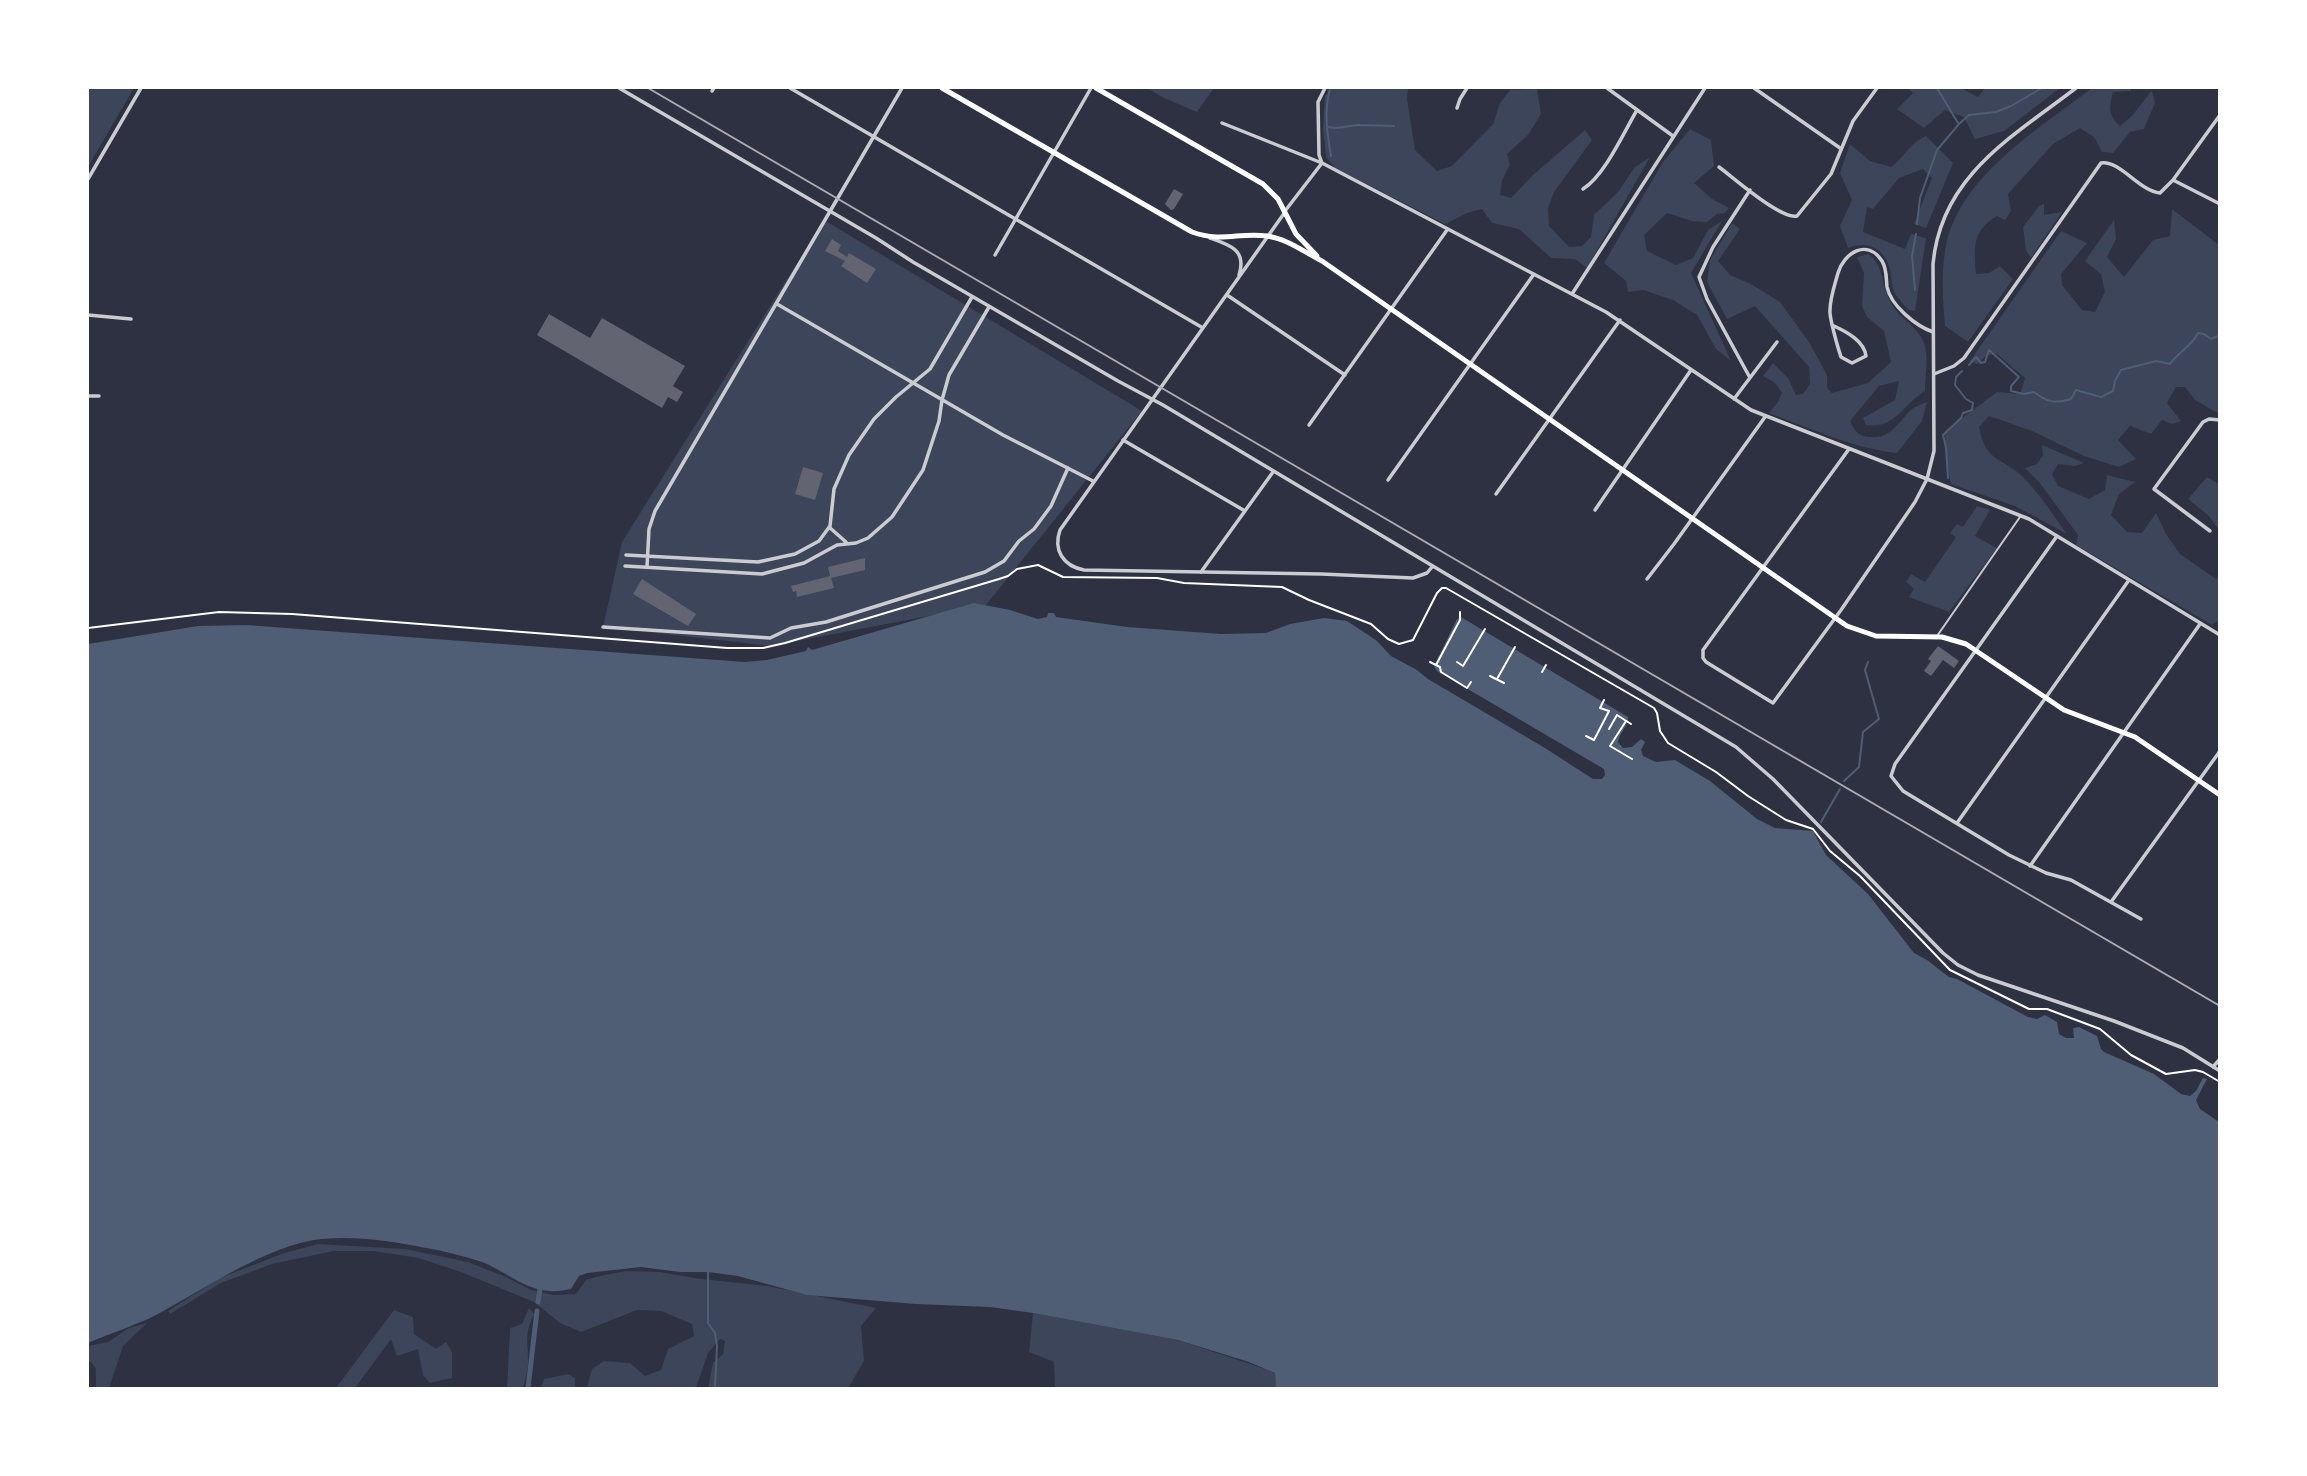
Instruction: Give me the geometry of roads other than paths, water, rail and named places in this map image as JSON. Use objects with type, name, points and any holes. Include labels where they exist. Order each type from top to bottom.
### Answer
[{"type":"main road","points":[[942,88],[1192,232],[1209,238],[1268,236],[1287,241],[1322,261],[1854,630],[1886,637],[1958,640],[1978,650],[2071,714],[2135,737],[2220,795]]},
{"type":"main road","points":[[1094,88],[1263,184],[1278,199],[1296,234],[1322,261]]},
{"type":"street","points":[[88,179],[141,88]]},
{"type":"street","points":[[619,88],[1152,400],[1736,747],[1773,779],[1943,953],[1963,968],[2115,1021],[2183,1048],[2220,1072]]},
{"type":"street","points":[[790,88],[1203,328]]},
{"type":"street","points":[[647,567],[649,529],[655,511],[902,88]]},
{"type":"street","points":[[995,255],[1053,153],[1094,88]]},
{"type":"street","points":[[1322,163],[1319,155],[1318,102],[1325,88]]},
{"type":"street","points":[[1458,108],[1467,88]]},
{"type":"street","points":[[1606,88],[1673,136]]},
{"type":"street","points":[[1572,294],[1705,88]]},
{"type":"street","points":[[1754,88],[1840,148]]},
{"type":"street","points":[[1718,167],[1779,212],[1793,217],[1803,210],[1831,174],[1853,121],[1877,88]]},
{"type":"street","points":[[1849,449],[1705,645],[1702,654],[1711,665],[1773,703],[1915,502],[1927,479],[1934,451],[1934,248],[1944,216],[1957,190],[1988,156],[2076,88]]},
{"type":"street","points":[[1583,189],[1589,186],[1602,169],[1637,110]]},
{"type":"street","points":[[1934,374],[1954,366],[1964,358],[2098,166],[2103,162],[2112,164],[2140,184],[2160,193],[2173,180],[2220,115]]},
{"type":"street","points":[[1222,123],[1322,163],[1620,320],[1751,411],[2022,515],[2220,635]]},
{"type":"street","points":[[1322,163],[1284,212],[1093,481],[1060,530],[1057,545],[1059,553],[1068,565],[1084,570],[1415,578],[1427,573],[1432,567]]},
{"type":"street","points":[[2173,180],[2220,204]]},
{"type":"street","points":[[1749,376],[1707,299],[1699,277],[1713,247],[1750,190]]},
{"type":"street","points":[[1309,425],[1448,229]]},
{"type":"street","points":[[1209,238],[1227,244],[1240,254],[1242,266],[1238,280]]},
{"type":"street","points":[[1834,326],[1861,344],[1866,356],[1852,363],[1841,357],[1829,312],[1839,270],[1845,258],[1860,249],[1872,252],[1881,259],[1889,292],[1899,307],[1933,332]]},
{"type":"street","points":[[1388,480],[1534,274]]},
{"type":"street","points":[[1227,295],[1345,375]]},
{"type":"street","points":[[626,555],[747,563],[768,561],[809,548],[819,541],[829,527],[834,489],[849,455],[874,419],[930,369],[972,297]]},
{"type":"street","points":[[777,304],[1003,435],[1093,481]]},
{"type":"street","points":[[625,566],[762,574],[804,563],[828,548],[868,538],[892,517],[923,470],[939,421],[948,375],[989,307]]},
{"type":"street","points":[[88,315],[131,319]]},
{"type":"street","points":[[1496,494],[1620,320]]},
{"type":"street","points":[[1734,399],[1777,342]]},
{"type":"street","points":[[1595,510],[1692,370]]},
{"type":"street","points":[[88,396],[99,396]]},
{"type":"street","points":[[1647,579],[1765,416]]},
{"type":"street","points":[[2210,531],[2154,489],[2203,422],[2207,419],[2217,420]]},
{"type":"street","points":[[1123,440],[1245,511]]},
{"type":"street","points":[[603,626],[769,638],[791,628],[826,622],[985,572],[1004,561],[1019,541],[1034,529],[1051,506],[1068,468]]},
{"type":"street","points":[[1201,572],[1273,472]]},
{"type":"street","points":[[829,527],[847,543]]},
{"type":"street","points":[[2057,536],[1895,764],[1892,779],[1903,791],[2030,866],[2071,880],[2141,919]]},
{"type":"street","points":[[1957,823],[2129,580]]},
{"type":"street","points":[[2030,866],[2200,623]]},
{"type":"street","points":[[2111,902],[2220,751]]},
{"type":"street","points":[[2213,1067],[2220,1059]]},
{"type":"lane","points":[[1936,637],[2022,515]]},
{"type":"waterway","points":[[1330,88],[1327,130],[1331,156]]},
{"type":"waterway","points":[[1937,88],[1958,123]]},
{"type":"waterway","points":[[1917,224],[1920,198],[1937,150],[1959,124],[1969,115],[1996,112],[2042,88]]},
{"type":"waterway","points":[[1328,127],[1394,126]]},
{"type":"waterway","points":[[1915,290],[1912,256],[1916,234]]},
{"type":"waterway","points":[[1969,365],[1976,357],[1981,363],[1985,362],[1989,350],[2019,377],[2011,386],[2011,391],[2024,394],[2034,392],[2055,402],[2071,399],[2076,390],[2101,397],[2113,391],[2121,370],[2156,361],[2170,364],[2198,333],[2211,339],[2220,332]]},
{"type":"waterway","points":[[1948,478],[1943,435],[1963,413],[1972,410],[1973,403],[1966,399],[1955,385],[1956,377],[1962,371]]},
{"type":"waterway","points":[[1844,781],[1859,767],[1863,732],[1879,719],[1865,670],[1868,662]]},
{"type":"waterway","points":[[1821,822],[1840,789]]},
{"type":"waterway","points":[[708,1272],[708,1323],[715,1333],[717,1346],[715,1388]]},
{"type":"waterway","points":[[538,1302],[540,1289]]},
{"type":"waterway","points":[[528,1388],[537,1311]]},
{"type":"railway","points":[[648,88],[2220,1006]]}]
